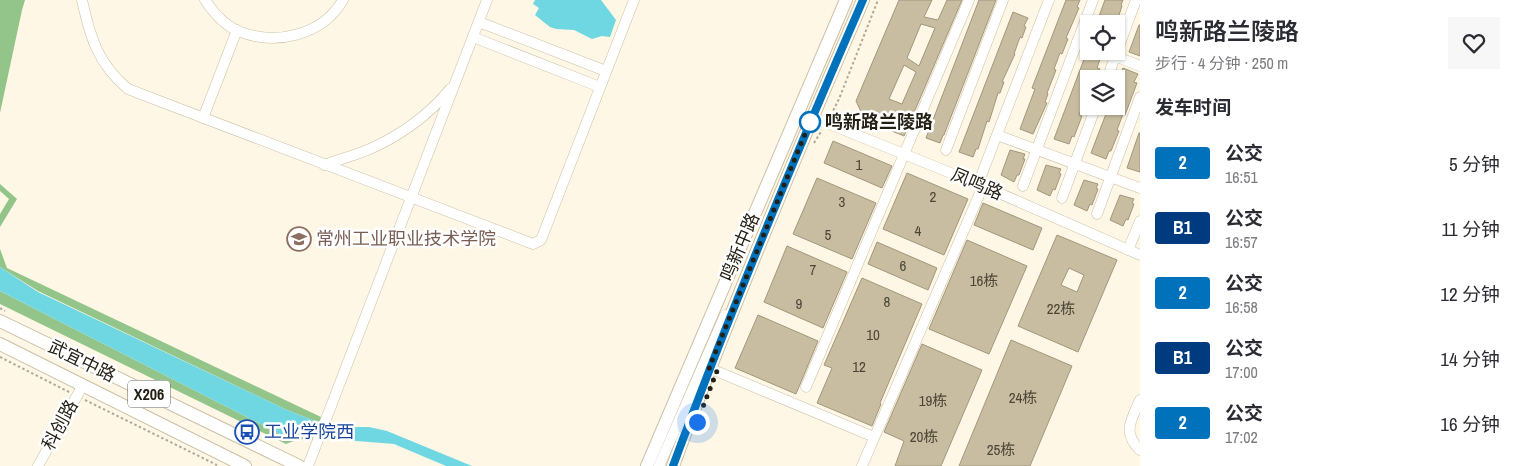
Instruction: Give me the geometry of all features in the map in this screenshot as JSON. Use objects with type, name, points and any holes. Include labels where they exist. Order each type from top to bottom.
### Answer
[{"type":"main road","name":"鸣新中路","points":[[647,466],[846,0]]},
{"type":"main road","name":"鸣新中路","points":[[673,466],[709,368],[812,117],[863,0]]},
{"type":"main road","name":"武宜中路","points":[[0,321],[298,466]]},
{"type":"main road","name":"武宜中路","points":[[0,344],[238,464]]},
{"type":"street","points":[[82,0],[97,52],[113,77],[128,89],[532,244],[541,240],[634,0]]},
{"type":"street","points":[[205,0],[215,14],[237,30],[263,38],[291,37],[316,27],[338,9],[343,0]]},
{"type":"street","points":[[308,466],[487,0]]},
{"type":"street","points":[[654,466],[852,0]]},
{"type":"street","points":[[659,466],[799,142],[858,0]]},
{"type":"street","points":[[806,387],[969,0]]},
{"type":"street","points":[[946,150],[1003,0]]},
{"type":"street","points":[[1023,186],[1093,0]]},
{"type":"street","points":[[1125,29],[1136,0]]},
{"type":"street","points":[[862,466],[980,185],[1046,1]]},
{"type":"street","points":[[479,22],[606,71]]},
{"type":"street","points":[[203,118],[237,30]]},
{"type":"street","points":[[473,37],[600,87]]},
{"type":"street","points":[[1125,60],[1140,66]]},
{"type":"street","points":[[324,164],[372,148],[411,126],[439,103],[456,81]]},
{"type":"street","points":[[1097,214],[1140,97]]},
{"type":"street","points":[[1062,198],[1093,115]]},
{"type":"street","name":"凤鸣路","points":[[812,117],[980,185],[1140,255]]},
{"type":"street","points":[[997,135],[1140,188]]},
{"type":"street","points":[[1128,250],[1140,221]]},
{"type":"street","points":[[709,368],[874,437]]},
{"type":"street","name":"科创路","points":[[38,466],[83,385]]},
{"type":"street","points":[[1140,400],[1131,419],[1129,431],[1132,442],[1140,450]]},
{"type":"path","points":[[812,147],[839,99],[878,0]]},
{"type":"path","points":[[0,357],[219,466]]},
{"type":"green space","points":[[0,0],[25,0],[0,113]]},
{"type":"green space","points":[[0,184],[17,199],[0,227],[0,214],[9,199],[0,191]]},
{"type":"green space","points":[[0,249],[7,268],[321,417],[320,423],[287,410],[38,291],[0,267]]},
{"type":"green space","points":[[0,291],[282,435],[293,431],[314,436],[313,440],[299,439],[286,444],[0,304]]},
{"type":"water","points":[[535,0],[601,0],[616,20],[610,37],[602,36],[592,39],[574,30],[550,27],[535,15],[539,8],[533,4]]},
{"type":"water","points":[[0,267],[38,292],[287,410],[320,423],[346,427],[369,427],[387,431],[472,466],[446,466],[394,444],[332,439],[293,431],[282,435],[0,291]]},
{"type":"building","points":[[899,0],[932,0],[924,17],[938,20],[947,0],[962,0],[904,136],[865,120],[856,101]],"holes":[[[921,24],[935,28],[919,66],[907,58]],[[904,65],[916,72],[902,104],[889,99]]]},
{"type":"building","points":[[979,0],[996,0],[940,143],[926,138]]},
{"type":"building","points":[[1066,0],[1080,0],[1077,7],[1079,8],[1066,38],[1068,39],[1062,54],[1060,53],[1054,69],[1056,70],[1045,102],[1047,103],[1033,134],[1020,129],[1035,89],[1032,88]]},
{"type":"building","points":[[1105,0],[1123,0],[1119,15],[1099,15]]},
{"type":"building","points":[[1013,12],[1028,18],[1024,26],[1026,27],[1022,38],[1020,37],[989,122],[987,121],[978,149],[976,149],[973,157],[959,152]]},
{"type":"building","points":[[1140,25],[1140,56],[1129,52]]},
{"type":"building","points":[[1084,60],[1100,60],[1097,68],[1100,70],[1080,70],[1079,115],[1082,116],[1074,137],[1072,136],[1069,144],[1054,139]]},
{"type":"building","points":[[1123,68],[1138,74],[1134,82],[1137,83],[1125,115],[1125,70],[1122,70]]},
{"type":"building","points":[[1106,115],[1123,115],[1117,130],[1119,131],[1106,159],[1091,153]]},
{"type":"building","points":[[1140,133],[1140,172],[1127,168]]},
{"type":"building","points":[[833,141],[892,166],[882,188],[824,163]]},
{"type":"building","points":[[1010,150],[1025,154],[1019,175],[1017,175],[1014,182],[1001,175]]},
{"type":"building","points":[[1046,165],[1061,169],[1055,190],[1053,189],[1050,196],[1037,190]]},
{"type":"building","points":[[907,173],[968,199],[944,255],[883,229]]},
{"type":"building","points":[[817,178],[876,203],[852,259],[793,234]]},
{"type":"building","points":[[1084,180],[1098,184],[1092,205],[1090,204],[1087,211],[1074,205]]},
{"type":"building","points":[[1120,195],[1134,199],[1128,220],[1126,219],[1123,226],[1110,220]]},
{"type":"building","points":[[983,203],[1042,228],[1033,250],[974,225]]},
{"type":"building","points":[[1057,235],[1117,260],[1078,352],[1018,326]],"holes":[[[1069,268],[1084,275],[1077,292],[1061,285]]]},
{"type":"building","points":[[967,240],[1027,266],[989,354],[929,329]]},
{"type":"building","points":[[877,242],[937,268],[928,290],[868,264]]},
{"type":"building","points":[[787,246],[847,272],[823,328],[764,302]]},
{"type":"building","points":[[862,278],[922,304],[872,426],[817,403],[832,368],[824,365]]},
{"type":"building","points":[[758,315],[818,341],[796,394],[735,368]]},
{"type":"building","points":[[1011,340],[1072,366],[1030,466],[959,466]]},
{"type":"building","points":[[922,344],[982,370],[941,466],[895,466],[904,441],[884,432]]},
{"type":"bus line","name":"2","points":[[673,466],[709,368],[801,143],[863,0]]},
{"type":"place","name":"鸣新路兰陵路","points":[[810,122]]},
{"type":"place","name":"常州工业职业技术学院","points":[[299,239]]},
{"type":"place","name":"工业学院西","points":[[247,432]]},
{"type":"route","points":[[697,422],[717,371],[709,368],[812,117],[810,122]]}]
